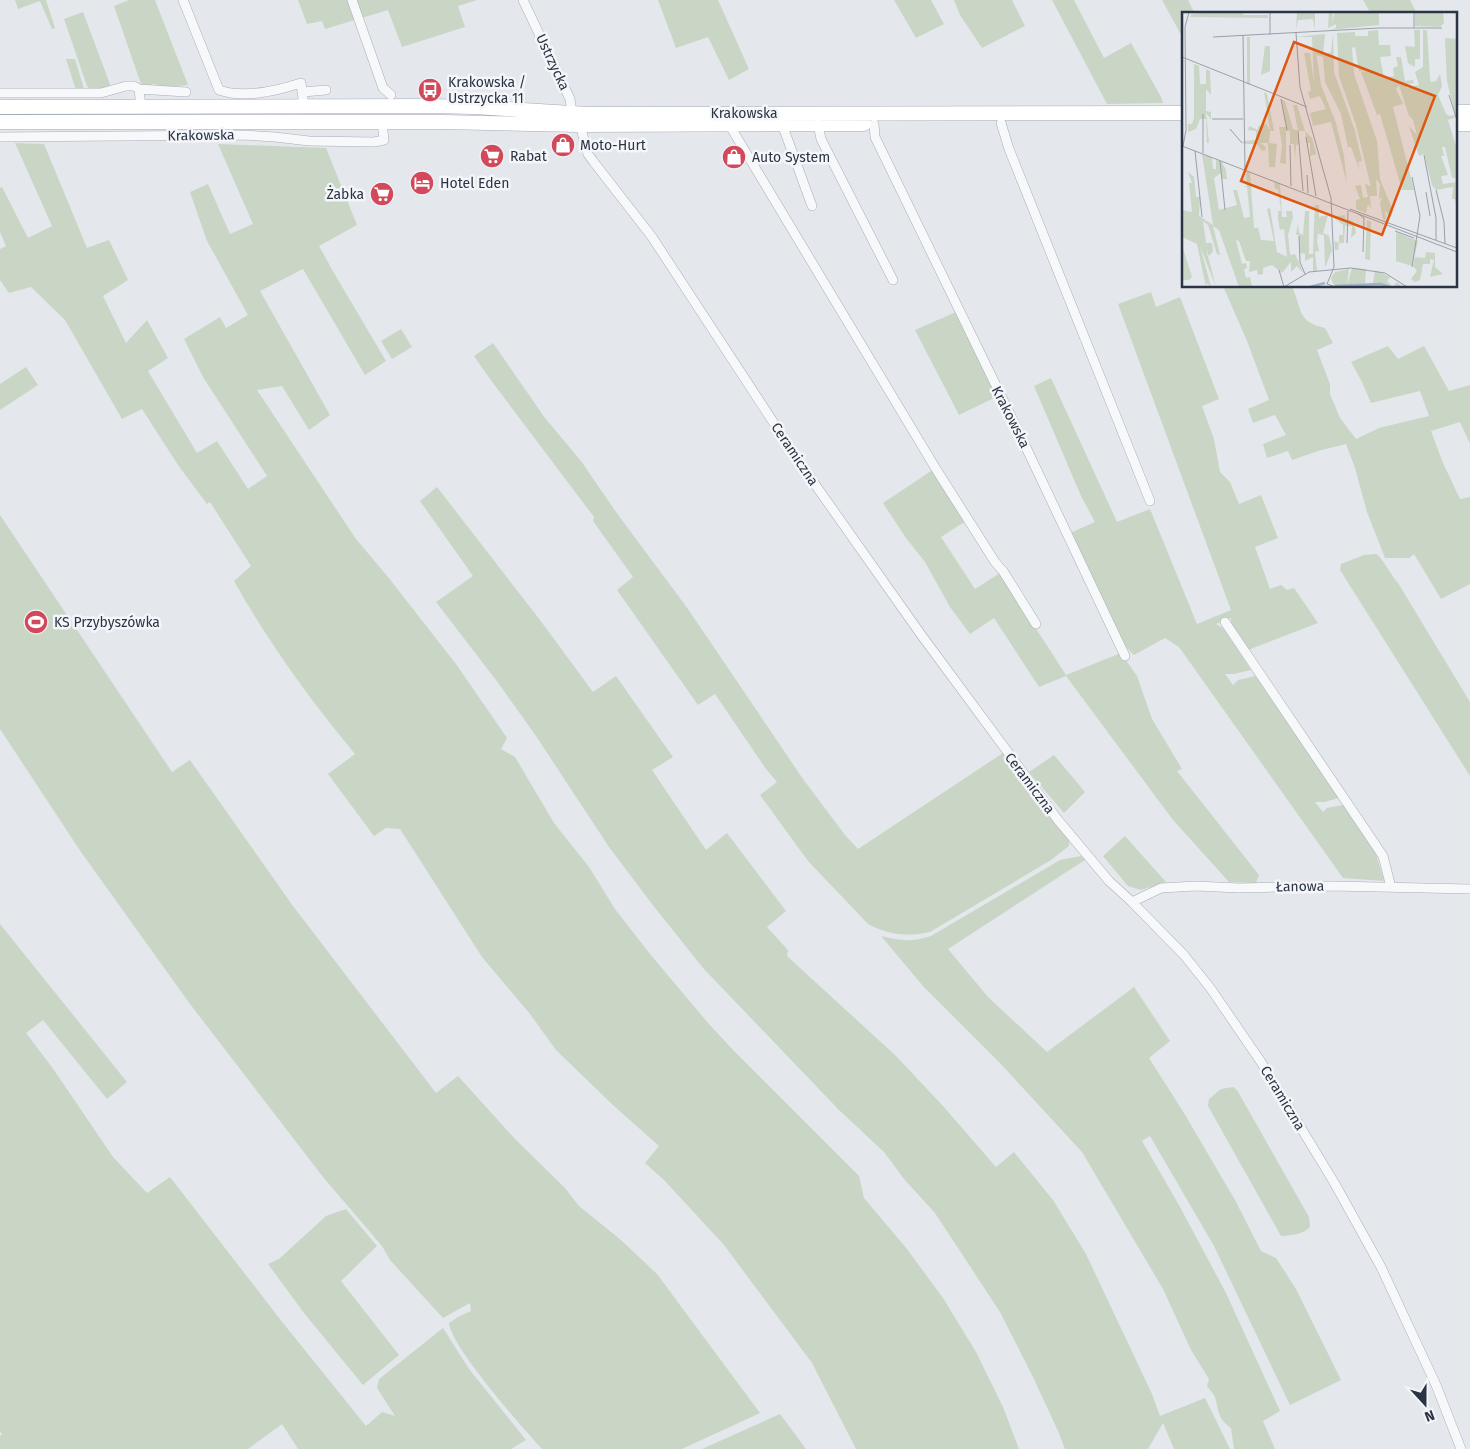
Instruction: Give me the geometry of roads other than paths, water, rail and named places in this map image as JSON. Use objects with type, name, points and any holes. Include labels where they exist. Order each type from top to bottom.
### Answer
[{"type":"main road","name":"Krakowska","points":[[0,107],[466,106],[576,119],[731,125],[1182,123]]},
{"type":"main road","name":"Krakowska","points":[[0,122],[382,122],[1182,113]]},
{"type":"street","points":[[183,0],[219,90],[228,93],[264,93],[278,91],[301,83],[304,107]]},
{"type":"street","points":[[352,0],[383,88],[391,96]]},
{"type":"street","name":"Ustrzycka","points":[[523,0],[570,99],[576,119]]},
{"type":"street","points":[[0,92],[101,93],[126,86],[134,86],[139,89],[186,92]]},
{"type":"street","points":[[139,89],[141,107]]},
{"type":"street","points":[[303,92],[326,90]]},
{"type":"street","name":"Ceramiczna","points":[[576,119],[592,161],[652,236],[802,466],[922,636],[1058,820],[1109,881],[1184,955],[1211,989],[1261,1062],[1330,1176],[1381,1267],[1436,1385],[1461,1449]]},
{"type":"street","name":"Krakowska","points":[[0,136],[243,135],[310,141],[374,142],[384,140],[382,122]]},
{"type":"street","points":[[1001,123],[1008,149],[1150,501]]},
{"type":"street","points":[[782,124],[812,206]]},
{"type":"street","points":[[818,124],[818,131],[825,147],[892,280]]},
{"type":"street","name":"Krakowska","points":[[874,124],[875,137],[1125,656]]},
{"type":"street","name":"Krakowska","points":[[731,125],[936,469],[1036,624]]},
{"type":"street","points":[[1225,622],[1383,856],[1391,887]]},
{"type":"street","name":"Łanowa","points":[[1132,902],[1161,888],[1196,886],[1239,888],[1332,886],[1470,889]]},
{"type":"place","name":"Krakowska / Ustrzycka 11","points":[[430,90]]},
{"type":"place","name":"Moto-Hurt","points":[[563,145]]},
{"type":"place","name":"Rabat","points":[[492,156]]},
{"type":"place","name":"Auto System","points":[[734,157]]},
{"type":"place","name":"Hotel Eden","points":[[422,183]]},
{"type":"place","name":"Żabka","points":[[382,194]]},
{"type":"place","name":"KS Przybyszówka","points":[[36,622]]}]
